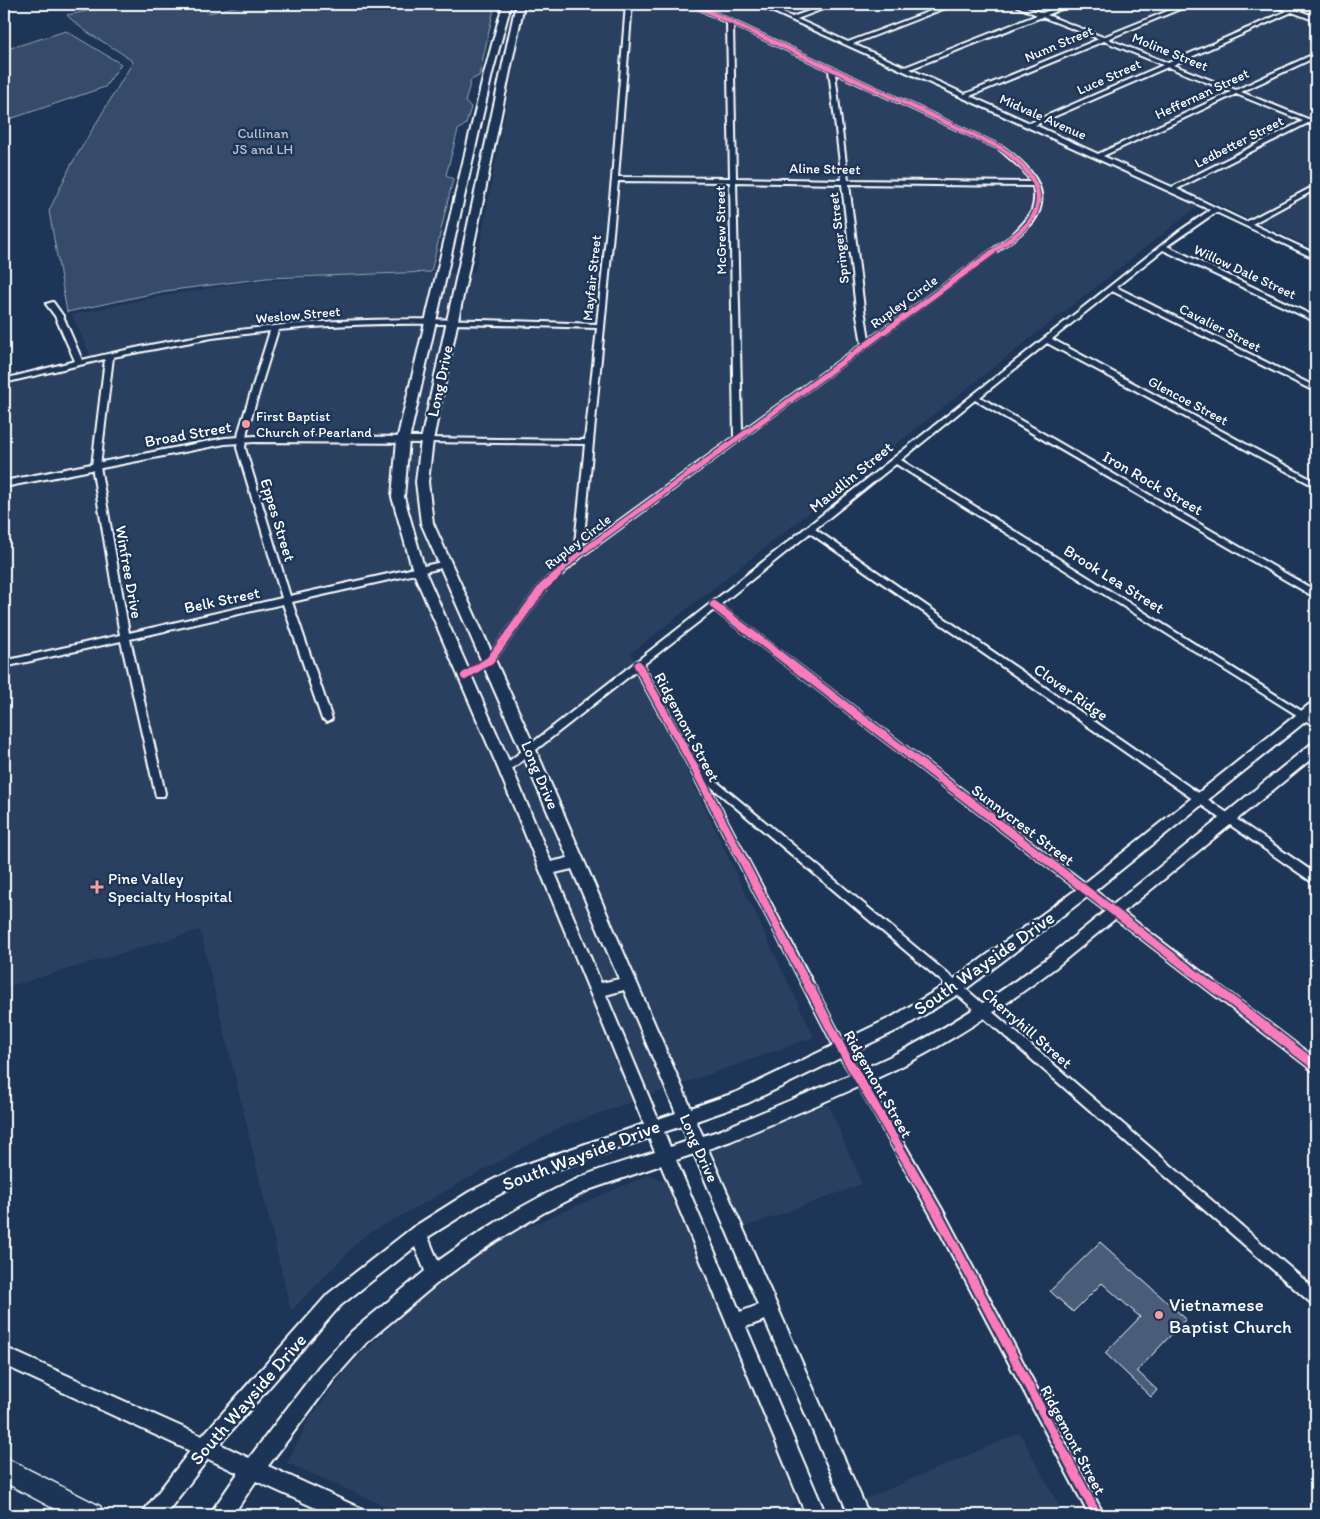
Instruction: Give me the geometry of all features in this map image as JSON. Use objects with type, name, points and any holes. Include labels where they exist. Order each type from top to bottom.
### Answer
[{"type":"highway","points":[[4,1469],[91,1515]]},
{"type":"main road","points":[[509,4],[520,4]]},
{"type":"main road","name":"Long Drive","points":[[509,4],[488,74],[432,323],[403,440],[398,498],[420,571],[505,768],[596,991],[655,1127],[816,1515]]},
{"type":"main road","name":"Long Drive","points":[[520,4],[427,440],[422,482],[427,523],[490,660],[697,1144],[859,1515]]},
{"type":"main road","points":[[498,37],[512,38]]},
{"type":"main road","points":[[488,74],[504,73]]},
{"type":"main road","points":[[479,117],[495,118]]},
{"type":"main road","points":[[468,162],[485,162]]},
{"type":"main road","points":[[456,216],[474,216]]},
{"type":"main road","points":[[444,270],[463,270]]},
{"type":"main road","points":[[417,382],[439,384]]},
{"type":"main road","name":"South Wayside Drive","points":[[153,1515],[205,1447],[334,1300],[418,1234],[475,1198],[524,1173],[742,1098],[898,1022],[956,988],[1312,715]]},
{"type":"main road","name":"South Wayside Drive","points":[[221,1515],[253,1469],[327,1372],[359,1337],[435,1274],[484,1239],[537,1207],[586,1183],[725,1136],[860,1078],[929,1044],[1007,995],[1050,964],[1316,748]]},
{"type":"main road","points":[[546,869],[577,862]]},
{"type":"main road","points":[[596,991],[628,983]]},
{"type":"main road","points":[[418,1234],[435,1274]]},
{"type":"main road","points":[[736,1322],[770,1309]]},
{"type":"main road","points":[[4,1356],[354,1515]]},
{"type":"street","name":"Mayfair Street","points":[[578,556],[615,179],[629,4]]},
{"type":"street","name":"Rupley Circle","points":[[464,676],[490,660],[542,586],[578,556],[1013,237],[1032,219],[1039,202],[1035,184],[1022,163],[1001,148],[692,4]]},
{"type":"street","name":"Midvale Avenue","points":[[759,4],[1172,189],[1316,257]]},
{"type":"street","points":[[792,19],[833,4]]},
{"type":"street","points":[[848,44],[953,4]]},
{"type":"street","name":"Moline Street","points":[[1015,4],[1316,124]]},
{"type":"street","points":[[905,69],[1070,4]]},
{"type":"street","name":"Nunn Street","points":[[966,96],[1189,4]]},
{"type":"street","points":[[1274,4],[1316,19]]},
{"type":"street","name":"Luce Street","points":[[1030,125],[1306,4]]},
{"type":"street","name":"McGrew Street","points":[[730,21],[738,439]]},
{"type":"street","name":"Heffernan Street","points":[[1098,156],[1316,55]]},
{"type":"street","name":"Springer Street","points":[[832,68],[860,309],[866,344]]},
{"type":"street","name":"Ledbetter Street","points":[[1172,189],[1316,117]]},
{"type":"street","name":"Aline Street","points":[[615,179],[1035,184]]},
{"type":"street","points":[[1247,224],[1316,187]]},
{"type":"street","name":"Maudlin Street","points":[[505,768],[810,529],[1180,233],[1216,209]]},
{"type":"street","name":"Willow Dale Street","points":[[1163,247],[1316,320]]},
{"type":"street","name":"Cavalier Street","points":[[1112,288],[1316,390]]},
{"type":"street","points":[[50,304],[59,316],[79,362]]},
{"type":"street","name":"Weslow Street","points":[[4,381],[109,355],[181,341],[275,328],[339,323],[452,322],[600,326]]},
{"type":"street","points":[[240,440],[275,328]]},
{"type":"street","name":"Glencoe Street","points":[[1048,340],[1316,485]]},
{"type":"street","name":"Winfree Drive","points":[[109,355],[96,466],[125,636],[160,793]]},
{"type":"street","name":"Iron Rock Street","points":[[975,397],[1316,594]]},
{"type":"street","name":"Broad Street","points":[[4,484],[240,440],[589,442]]},
{"type":"street","name":"Eppes Street","points":[[240,440],[287,601],[327,719]]},
{"type":"street","name":"Brook Lea Street","points":[[896,460],[1312,715]]},
{"type":"street","name":"Clover Ridge","points":[[810,529],[1316,879]]},
{"type":"street","name":"Belk Street","points":[[4,664],[446,564]]},
{"type":"street","name":"Sunnycrest Street","points":[[714,605],[1316,1066]]},
{"type":"street","name":"Ridgemont Street","points":[[638,665],[693,765],[842,1050],[860,1078],[936,1213],[1097,1515]]},
{"type":"street","name":"Cherryhill Street","points":[[693,765],[956,988],[1316,1298]]},
{"type":"shaded area","points":[[525,4],[1316,4],[1316,249],[1207,199],[631,653],[814,1037],[561,1127],[364,1236],[291,1311],[200,930],[4,988],[4,387],[94,363],[72,315],[146,299],[243,283],[330,276],[475,272]]},
{"type":"shaded area","points":[[828,1104],[862,1184],[743,1228],[711,1147]]},
{"type":"shaded area","points":[[649,1175],[665,1182],[740,1356],[797,1502],[783,1515],[406,1515],[287,1463],[308,1421],[349,1366],[425,1293],[508,1235]]},
{"type":"shaded area","points":[[1020,1433],[1064,1515],[872,1515],[865,1499]]},
{"type":"green space","name":"Cullinan JS and LH","points":[[121,4],[198,4],[209,13],[246,4],[495,4],[479,76],[471,80],[465,102],[471,107],[466,124],[458,130],[446,175],[453,179],[431,272],[267,278],[165,291],[67,312],[49,211],[71,165],[133,62],[82,29],[67,15]]},
{"type":"green space","points":[[66,31],[121,64],[105,87],[13,118],[4,119],[4,50]]},
{"type":"building","name":"Vietnamese Baptist Church","points":[[1100,1242],[1186,1319],[1137,1371],[1157,1390],[1151,1397],[1105,1353],[1140,1317],[1102,1283],[1073,1312],[1050,1291]]},
{"type":"cycle path","points":[[465,676],[490,660],[543,587],[578,555],[1013,237],[1026,226],[1037,207],[1038,196],[1032,177],[1018,161],[1001,148],[692,4]]},
{"type":"cycle path","points":[[714,605],[1316,1066]]},
{"type":"cycle path","points":[[638,665],[693,765],[842,1050],[937,1213],[1097,1515]]},
{"type":"place","name":"First Baptist Church of Pearland","points":[[246,424]]},
{"type":"place","name":"Pine Valley Specialty Hospital","points":[[97,887]]},
{"type":"place","name":"Vietnamese Baptist Church","points":[[1159,1315]]}]
